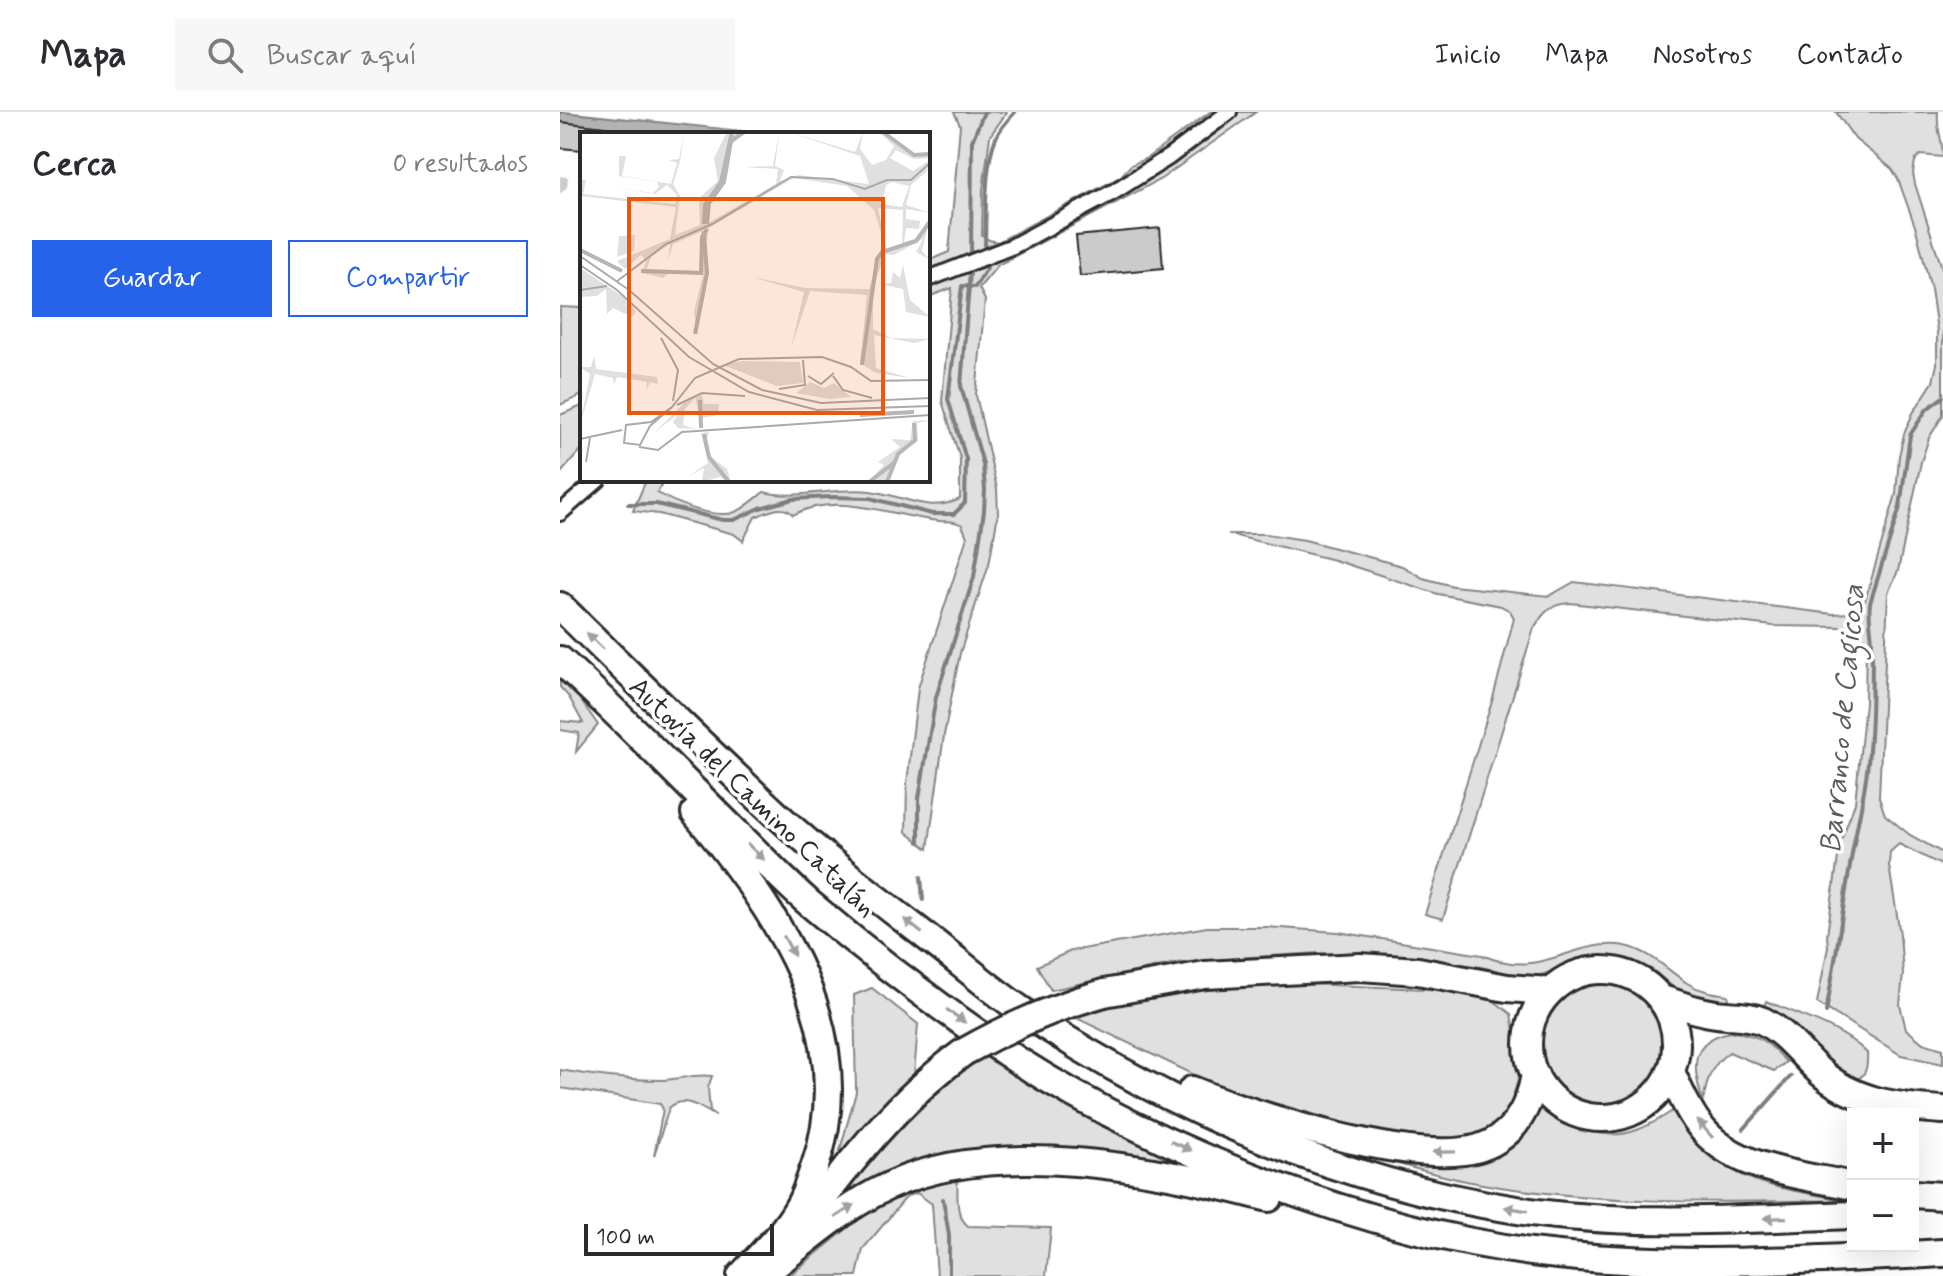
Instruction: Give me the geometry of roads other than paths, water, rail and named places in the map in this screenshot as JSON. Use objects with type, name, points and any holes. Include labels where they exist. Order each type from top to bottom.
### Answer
[{"type":"highway","name":"Autovía del Camino Catalán","points":[[560,606],[779,817],[888,906],[1019,1009],[1112,1066],[1200,1111],[1283,1149],[1394,1184],[1517,1210],[1607,1218],[1696,1220],[1847,1215]]},
{"type":"highway","name":"Autovía del Camino Catalán","points":[[560,660],[635,730],[805,900],[888,968],[1018,1060],[1146,1130],[1225,1165],[1374,1218],[1493,1246],[1584,1257],[1734,1263],[1943,1253]]},
{"type":"highway","points":[[560,672],[686,802],[725,848],[783,935],[800,968],[825,1041],[829,1078],[822,1144],[802,1202],[784,1231],[742,1276]]},
{"type":"highway","points":[[759,1276],[792,1241],[894,1113],[922,1085],[964,1052],[1006,1028],[1048,1010],[1104,993],[1205,975],[1360,967],[1418,971],[1507,988],[1550,991]]},
{"type":"highway","points":[[1662,999],[1675,1030],[1671,1072],[1644,1105],[1622,1115],[1590,1116],[1564,1107],[1542,1087],[1530,1058],[1528,1039],[1532,1020],[1550,991],[1567,978],[1587,971],[1608,970],[1638,980],[1662,999],[1691,1009],[1755,1018],[1767,1023],[1820,1072],[1847,1091],[1879,1102],[1943,1110]]},
{"type":"highway","points":[[1507,988],[1532,1020]]},
{"type":"highway","points":[[1019,1009],[1130,1065],[1216,1100],[1342,1136],[1427,1152],[1454,1153],[1481,1147],[1501,1138],[1519,1121],[1527,1106],[1535,1075]]},
{"type":"highway","points":[[1675,1045],[1728,1015]]},
{"type":"highway","points":[[1671,1072],[1703,1130],[1724,1149],[1790,1173],[1847,1185]]},
{"type":"highway","points":[[759,1276],[834,1218],[891,1185],[936,1170],[1003,1162],[1089,1163],[1162,1172],[1359,1222],[1433,1238],[1493,1246]]},
{"type":"highway","points":[[1919,1194],[1943,1196]]},
{"type":"highway","points":[[1919,1212],[1943,1210]]},
{"type":"highway","points":[[742,1276],[792,1241]]},
{"type":"street","points":[[930,278],[1013,246],[1115,191],[1169,157],[1229,112]]},
{"type":"street","points":[[560,513],[596,482]]},
{"type":"waterway","points":[[971,254],[972,141],[984,112]]},
{"type":"waterway","points":[[985,245],[991,156],[999,132],[1015,112]]},
{"type":"waterway","points":[[628,504],[656,504],[734,520],[760,508],[793,499],[870,498],[932,514],[954,514],[965,503],[966,459],[948,399],[962,286],[975,287],[987,268]]},
{"type":"waterway","points":[[919,842],[919,798],[936,697],[974,577],[984,511],[983,464],[961,386],[970,272]]},
{"type":"waterway","name":"Barranco de Cagicosa","points":[[1826,1012],[1868,763],[1872,685],[1870,603],[1900,507],[1910,435],[1927,409],[1943,397]]},
{"type":"waterway","points":[[921,877],[923,900]]},
{"type":"waterway","name":"Barranco de Cagicosa","points":[[1744,1129],[1791,1076]]},
{"type":"waterway","points":[[943,1199],[949,1235],[949,1276]]}]
